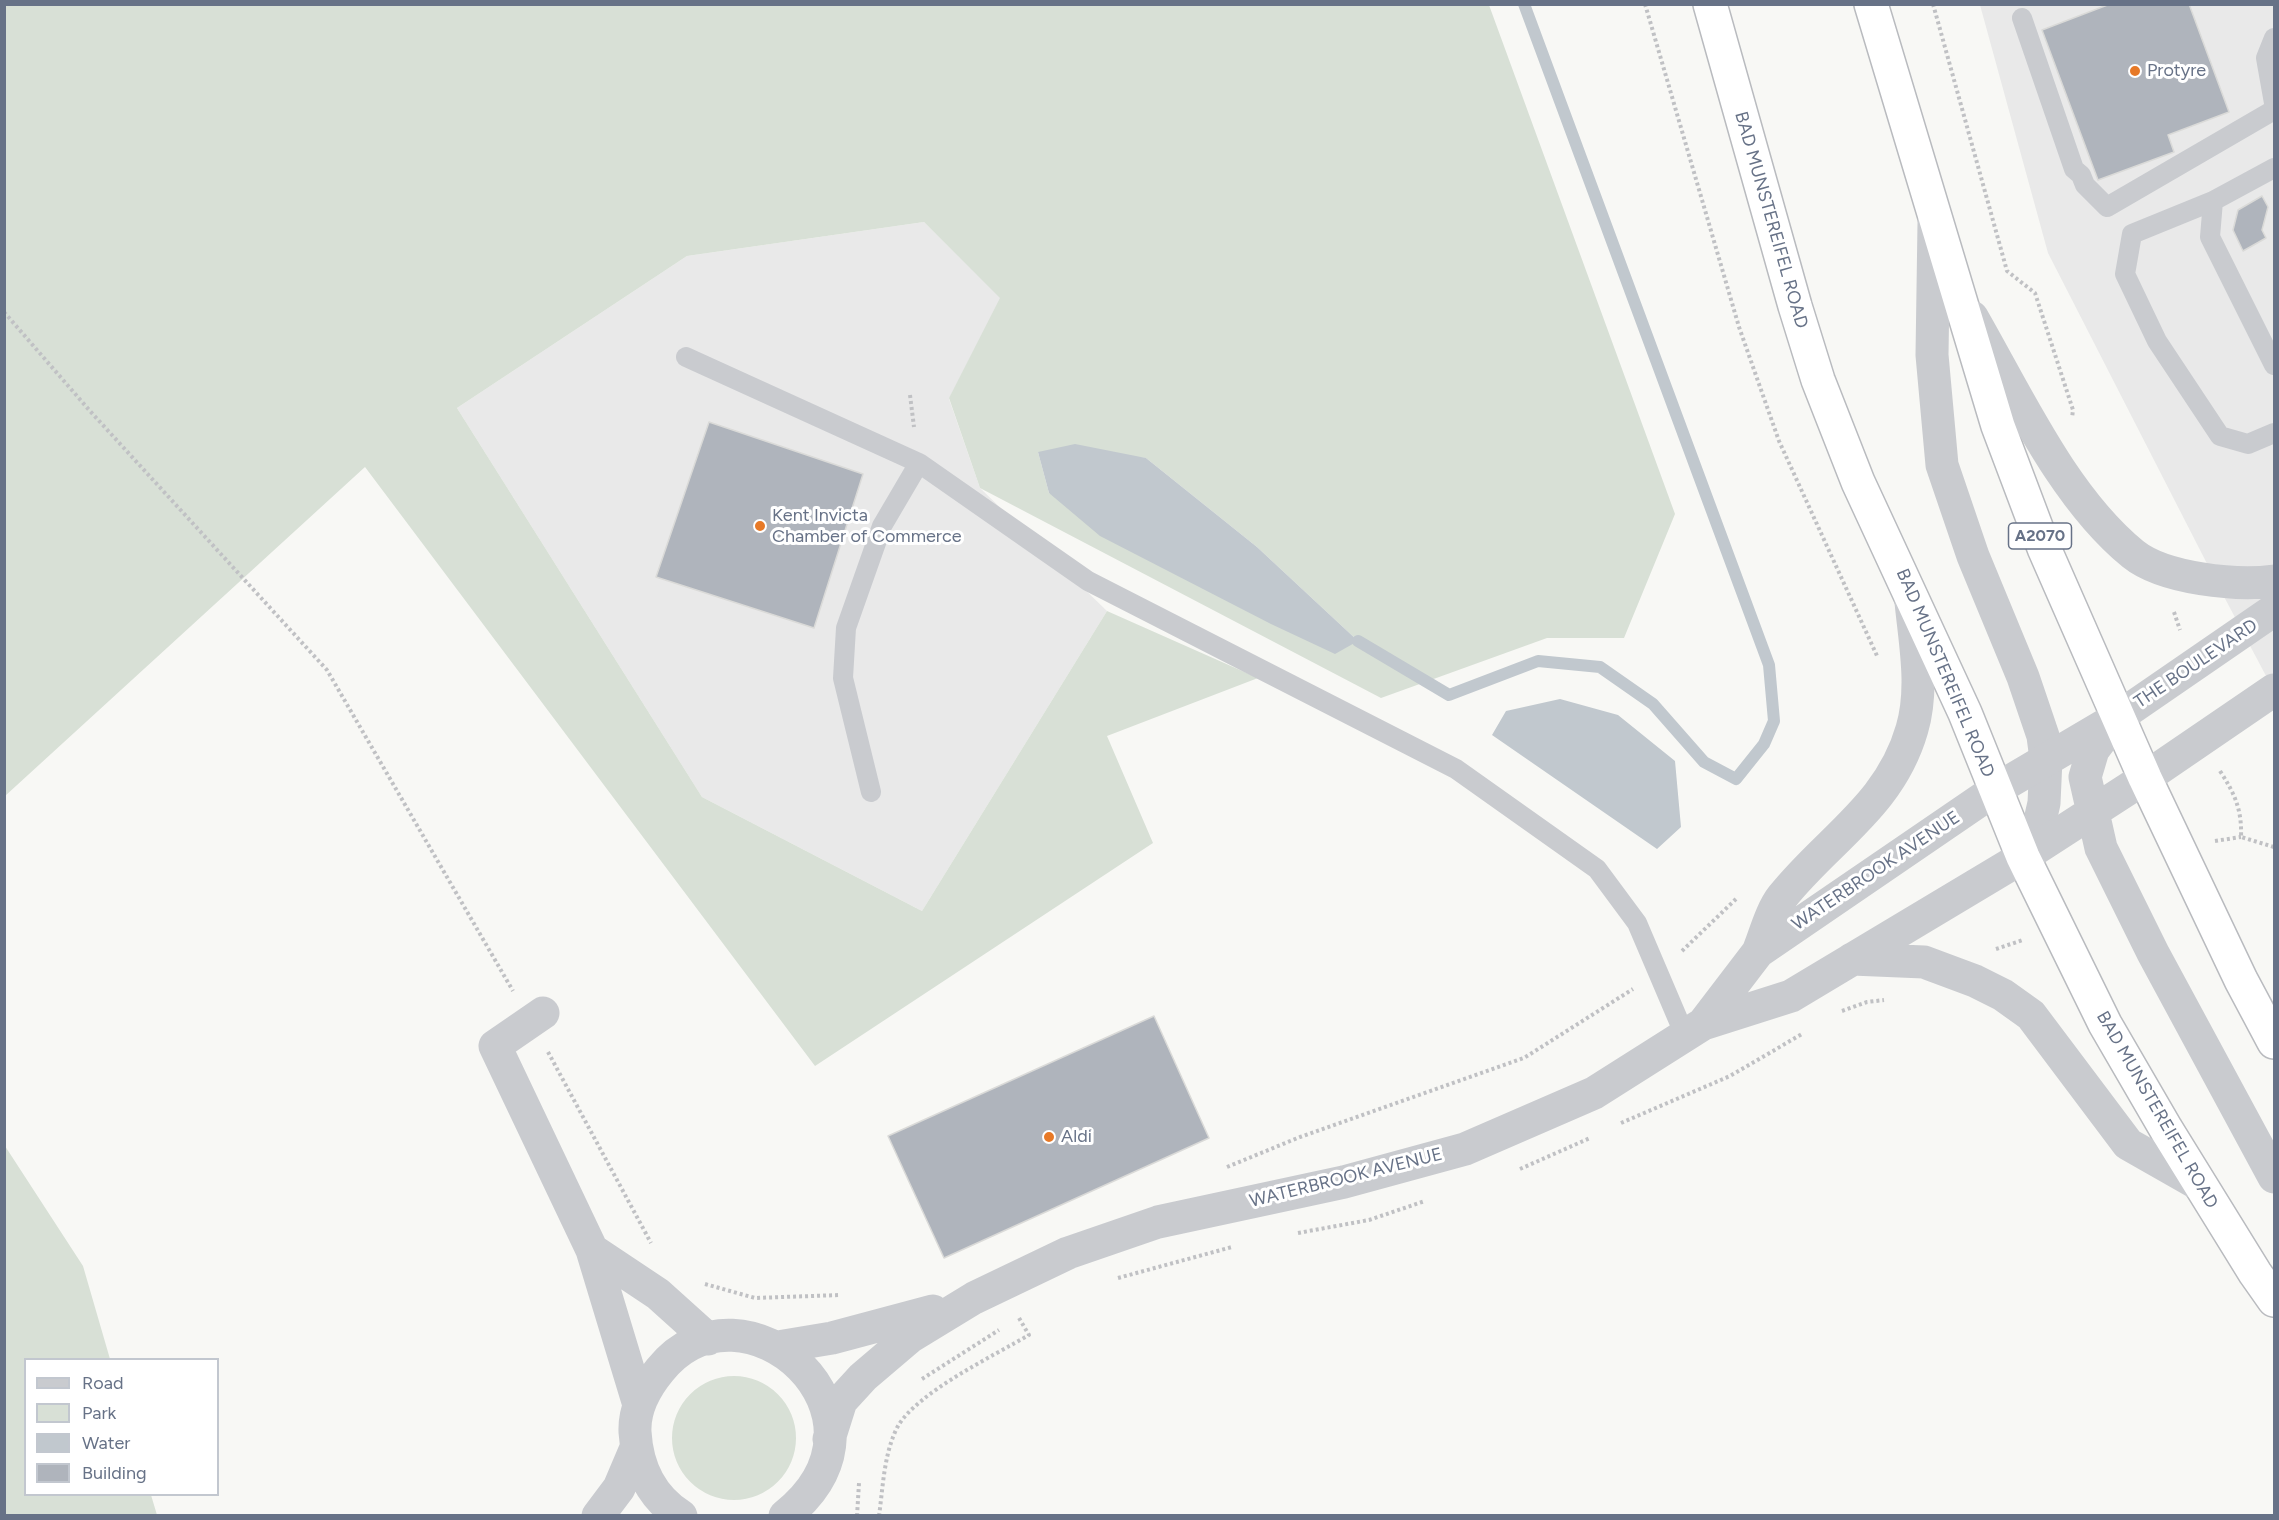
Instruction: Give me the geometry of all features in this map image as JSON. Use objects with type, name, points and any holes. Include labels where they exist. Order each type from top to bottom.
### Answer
[{"type":"highway","name":"BAD MUNSTEREIFEL ROAD","points":[[1710,4],[1818,380],[1858,482],[1965,713],[2023,857],[2105,1024],[2200,1185],[2274,1300]]},
{"type":"highway","name":"A2070","points":[[1871,4],[1998,426],[2064,596],[2145,778],[2241,980],[2274,1042]]},
{"type":"street","points":[[1934,213],[1932,355],[1942,465],[1973,556],[2023,677],[2043,736],[2046,759],[2044,803],[2037,834],[2023,857]]},
{"type":"street","points":[[1958,292],[2076,495],[2135,555],[2183,576],[2251,584],[2274,581]]},
{"type":"street","name":"WATERBROOK AVENUE","points":[[1694,1031],[1758,952],[1780,899],[1876,802],[1893,774],[1912,729],[1918,673],[1910,590]]},
{"type":"street","name":"THE BOULEVARD","points":[[2117,718],[2274,610]]},
{"type":"street","points":[[2145,778],[2274,690]]},
{"type":"street","name":"WATERBROOK AVENUE","points":[[1758,952],[1995,790],[2117,718]]},
{"type":"street","points":[[2117,718],[2093,750],[2085,777],[2101,848],[2145,937],[2274,1177]]},
{"type":"street","name":"WATERBROOK AVENUE","points":[[815,1503],[830,1438],[842,1401],[863,1377],[910,1337],[975,1298],[1068,1253],[1158,1222],[1344,1182],[1465,1149],[1594,1092],[1694,1031],[1791,996],[2023,857],[2145,778]]},
{"type":"street","points":[[1852,959],[1924,962],[1975,981],[2003,995],[2031,1015],[2128,1144],[2200,1185]]},
{"type":"street","points":[[537,1017],[495,1046],[592,1250],[639,1405]]},
{"type":"street","points":[[592,1250],[658,1294],[708,1339]]},
{"type":"street","name":"WATERBROOK AVENUE","points":[[778,1347],[889,1324],[975,1298]]},
{"type":"street","points":[[681,1515],[655,1493],[643,1472],[636,1448],[635,1426],[639,1405],[649,1383],[665,1363],[685,1348],[708,1339],[732,1336],[756,1339],[778,1347],[796,1360],[811,1376],[822,1395],[828,1416],[830,1438]]},
{"type":"street","points":[[598,1515],[619,1488],[636,1448]]},
{"type":"street","points":[[785,1515],[815,1503]]},
{"type":"lane","points":[[2022,18],[2074,169],[2085,185],[2107,207],[2274,110]]},
{"type":"lane","points":[[2274,38],[2266,57],[2274,103]]},
{"type":"lane","points":[[2274,168],[2213,201],[2132,234],[2125,274],[2157,341],[2220,436],[2248,444],[2274,433]]},
{"type":"lane","points":[[2213,201],[2210,237],[2274,365]]},
{"type":"lane","points":[[686,357],[919,463],[1088,581],[1456,770],[1597,869],[1637,922],[1659,972],[1694,1031]]},
{"type":"lane","points":[[872,792],[843,678],[846,628],[882,526],[919,463]]},
{"type":"path","points":[[1645,4],[1739,327],[1784,452],[1880,664]]},
{"type":"path","points":[[1933,4],[2007,271],[2035,293],[2073,410],[2071,422]]},
{"type":"path","points":[[4,312],[90,411],[327,670],[537,1017],[657,1254]]},
{"type":"path","points":[[1216,1171],[1300,1137],[1524,1058],[1659,972],[1746,890]]},
{"type":"path","points":[[701,1283],[755,1298],[849,1295]]},
{"type":"path","points":[[879,1515],[885,1468],[898,1426],[921,1400],[1029,1335],[1018,1318],[914,1384]]},
{"type":"path","points":[[857,1515],[860,1474]]},
{"type":"shaded area","points":[[1980,5],[2274,5],[2274,691],[2048,253]]},
{"type":"shaded area","points":[[924,222],[1001,298],[949,399],[980,488],[1107,611],[922,911],[702,797],[457,408],[687,256]]},
{"type":"green space","points":[[5,5],[1489,5],[1675,514],[1624,638],[1547,638],[1381,698],[980,488],[949,398],[1000,298],[924,222],[687,256],[457,408],[702,797],[922,911],[1107,611],[1258,678],[1107,736],[1153,843],[815,1066],[365,467],[5,796]],"holes":[[[1038,452],[1146,458],[1257,547],[1358,641],[1049,493]]]},
{"type":"green space","points":[[5,1146],[83,1266],[110,1358],[24,1358],[24,1496],[151,1496],[157,1515],[5,1515]]},
{"type":"green space","points":[[734,1376],[758,1380],[778,1394],[792,1414],[796,1438],[792,1462],[778,1482],[758,1496],[734,1500],[710,1496],[690,1482],[676,1462],[672,1438],[676,1414],[690,1394],[710,1380]]},
{"type":"water","points":[[1075,444],[1146,458],[1257,547],[1358,641],[1335,654],[1271,624],[1100,536],[1049,493],[1038,452]]},
{"type":"water","points":[[1560,699],[1618,715],[1675,761],[1681,827],[1657,849],[1492,735],[1506,711]]},
{"type":"building","name":"Protyre","points":[[2110,4],[2189,4],[2229,112],[2168,135],[2174,152],[2098,180],[2042,30]]},
{"type":"building","points":[[2262,196],[2268,207],[2262,230],[2266,238],[2243,251],[2233,230],[2238,210]]},
{"type":"building","name":"Kent Invicta Chamber of Commerce","points":[[709,422],[863,474],[814,628],[656,577]]},
{"type":"building","name":"Aldi","points":[[1154,1016],[1209,1138],[944,1258],[888,1136]]},
{"type":"waterway","points":[[1358,641],[1449,695],[1538,661],[1600,667],[1653,704],[1704,762],[1736,779],[1764,744],[1774,721],[1769,665],[1524,4]]},
{"type":"place","name":"Protyre","points":[[2135,71]]},
{"type":"place","name":"Kent Invicta Chamber of Commerce","points":[[760,526]]},
{"type":"place","name":"Aldi","points":[[1049,1137]]}]
